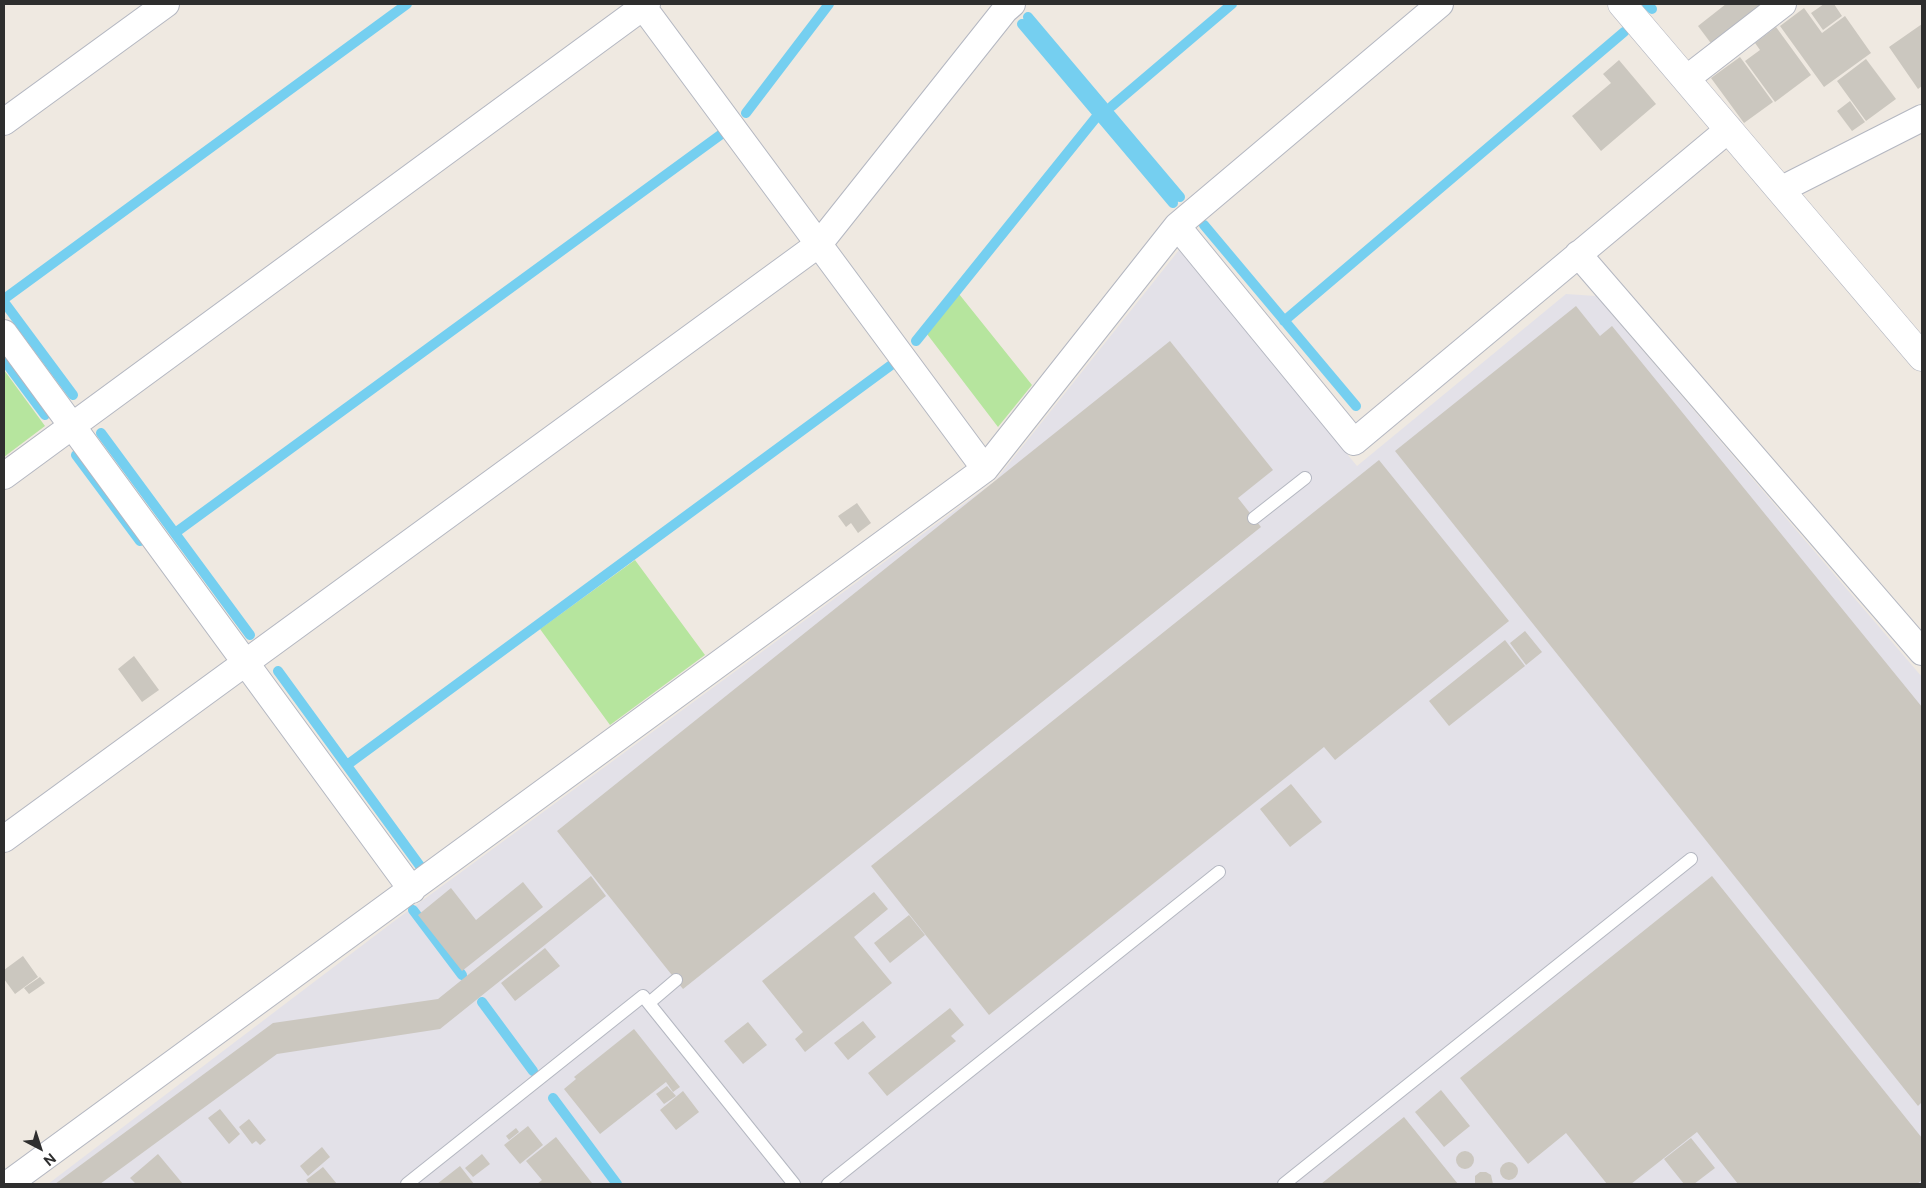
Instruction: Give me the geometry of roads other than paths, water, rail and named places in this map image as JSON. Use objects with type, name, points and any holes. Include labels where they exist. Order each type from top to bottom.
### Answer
[{"type":"street","points":[[4,122],[166,4]]},
{"type":"street","points":[[4,840],[819,244],[1005,10],[1012,4]]},
{"type":"street","points":[[8,1184],[985,469],[1177,226],[1440,4]]},
{"type":"street","points":[[1622,4],[1922,357]]},
{"type":"street","points":[[1686,79],[1783,4]]},
{"type":"street","points":[[4,476],[644,5],[985,469]]},
{"type":"street","points":[[1780,190],[1922,118]]},
{"type":"street","points":[[1177,226],[1354,442],[1728,129]]},
{"type":"street","points":[[1578,254],[1922,652]]},
{"type":"street","points":[[4,333],[412,890]]},
{"type":"lane","points":[[1254,518],[1305,478]]},
{"type":"lane","points":[[1284,1184],[1692,859]]},
{"type":"lane","points":[[828,1184],[1219,872]]},
{"type":"lane","points":[[649,1002],[676,980]]},
{"type":"lane","points":[[407,1184],[643,996],[794,1184]]},
{"type":"waterway","points":[[4,299],[407,4]]},
{"type":"waterway","points":[[746,113],[829,4]]},
{"type":"waterway","points":[[1112,106],[1232,4]]},
{"type":"waterway","points":[[1647,4],[1652,9]]},
{"type":"waterway","points":[[1028,17],[1180,197]]},
{"type":"waterway","points":[[1022,24],[1173,203]]},
{"type":"waterway","points":[[1284,321],[1624,32]]},
{"type":"waterway","points":[[916,341],[1098,115]]},
{"type":"waterway","points":[[175,533],[723,133]]},
{"type":"waterway","points":[[1204,225],[1356,406]]},
{"type":"waterway","points":[[4,302],[73,395]]},
{"type":"waterway","points":[[4,360],[45,415]]},
{"type":"waterway","points":[[347,765],[894,363]]},
{"type":"waterway","points":[[101,433],[250,635]]},
{"type":"waterway","points":[[76,455],[140,541]]},
{"type":"waterway","points":[[278,671],[420,866]]},
{"type":"waterway","points":[[413,910],[462,975]]},
{"type":"waterway","points":[[482,1002],[533,1071]]},
{"type":"waterway","points":[[553,1098],[617,1184]]}]
